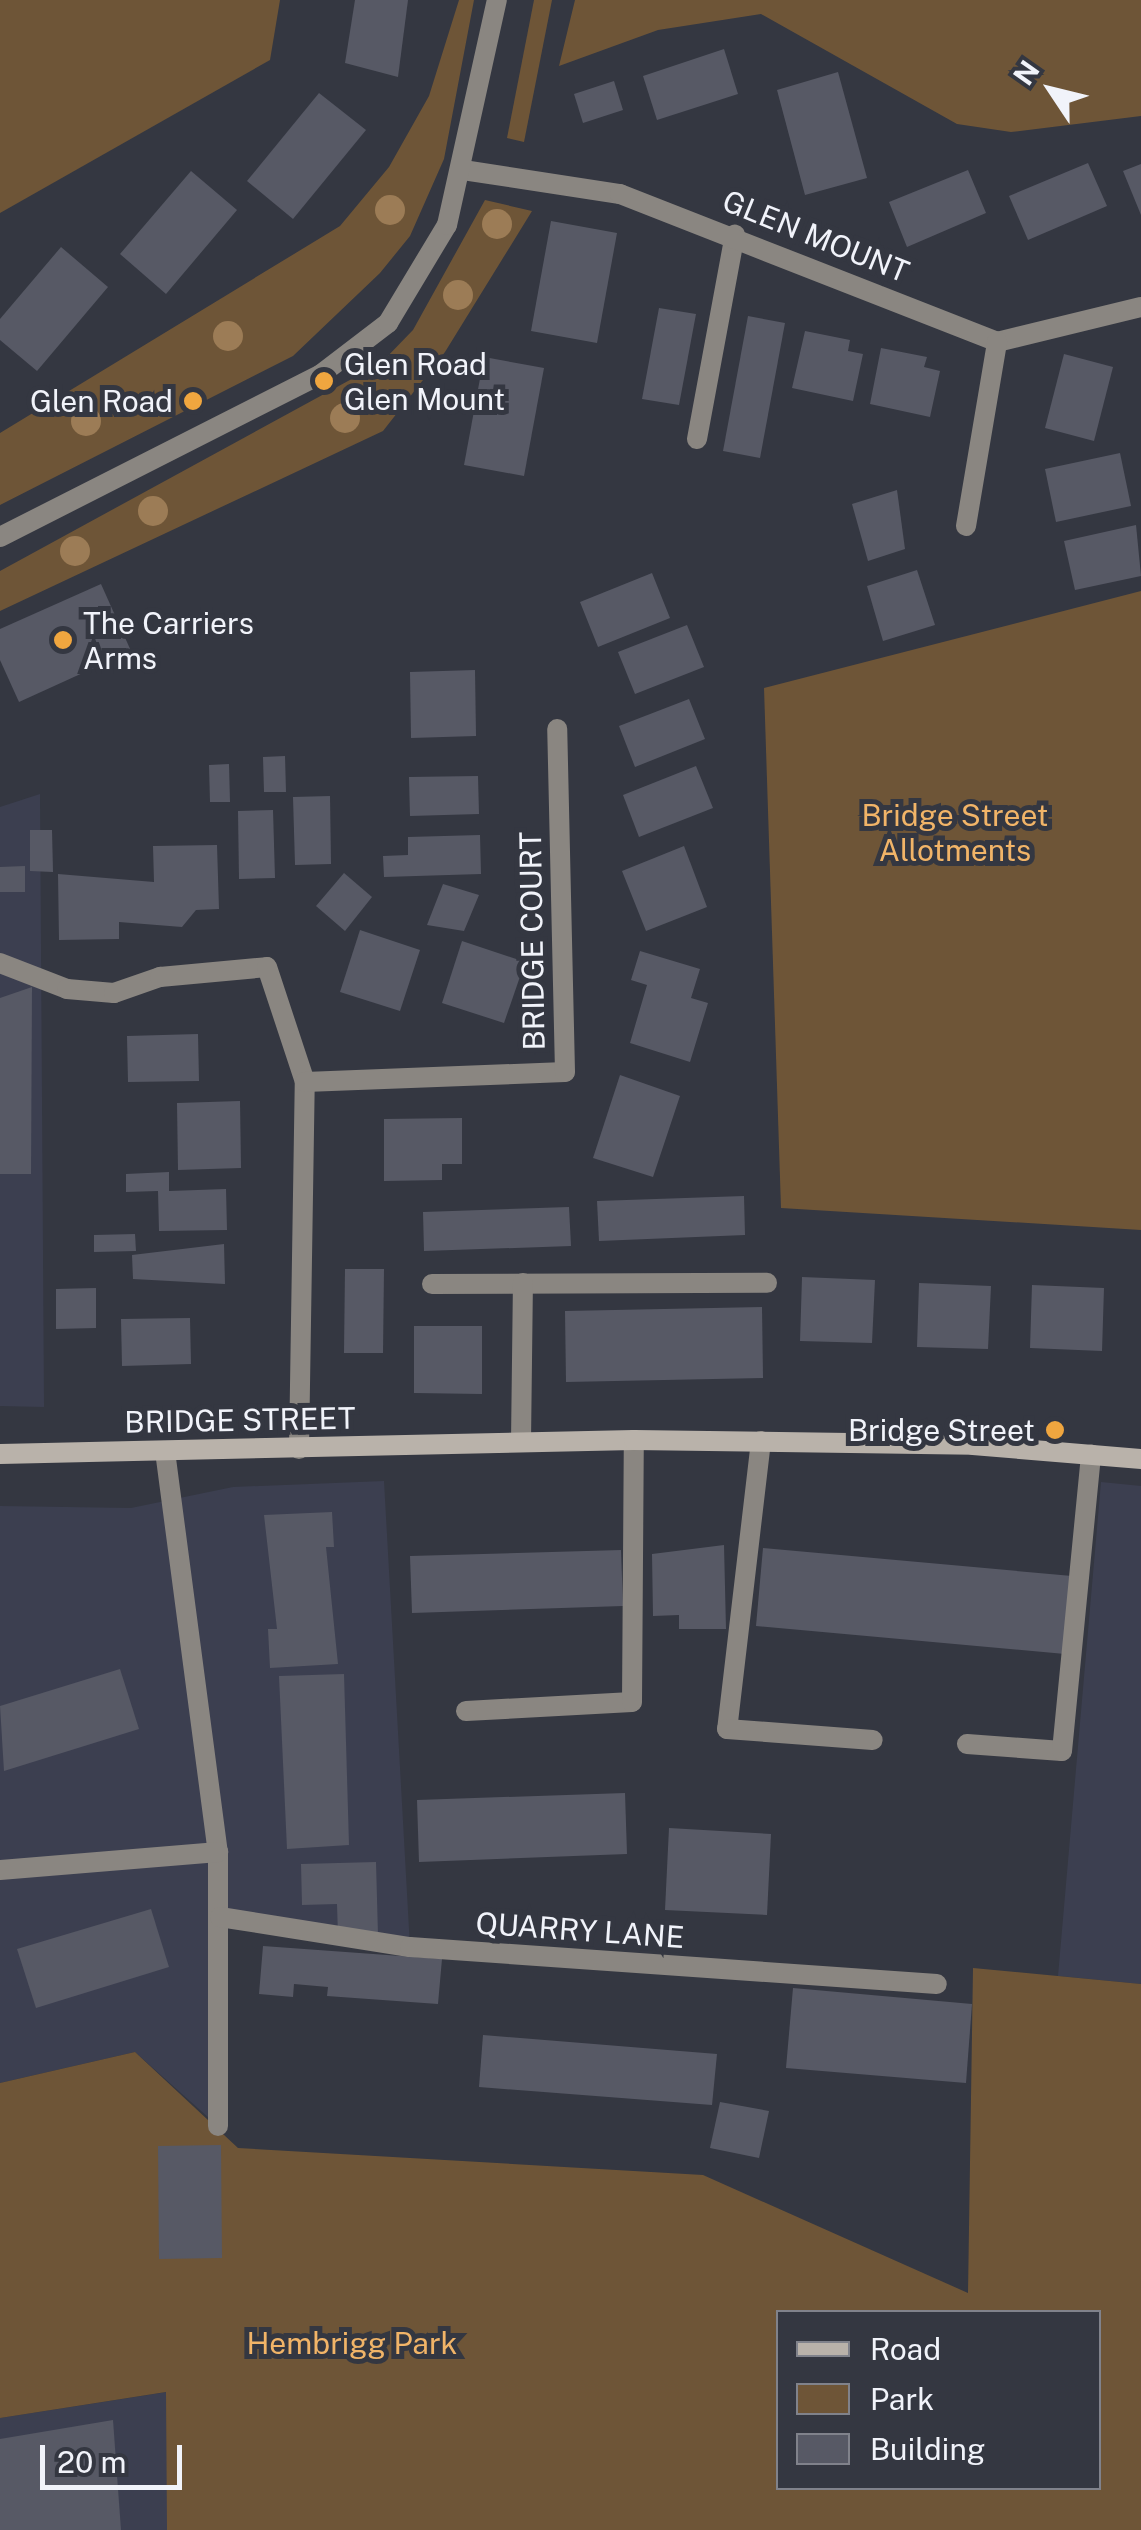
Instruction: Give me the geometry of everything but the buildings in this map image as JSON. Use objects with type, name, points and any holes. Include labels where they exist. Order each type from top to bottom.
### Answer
[{"type":"main road","name":"BRIDGE STREET","points":[[0,1454],[634,1440],[1091,1454],[1141,1460]]},
{"type":"street","points":[[0,537],[320,374],[388,323],[447,224],[463,170],[497,0]]},
{"type":"street","name":"GLEN MOUNT","points":[[463,170],[620,194],[736,234],[997,342]]},
{"type":"street","points":[[697,440],[736,234]]},
{"type":"street","points":[[966,526],[997,342],[1141,307]]},
{"type":"street","name":"BRIDGE COURT","points":[[305,1082],[564,1072],[557,729]]},
{"type":"street","points":[[0,964],[67,989],[114,992],[160,978],[266,967],[305,1082],[299,1449]]},
{"type":"street","points":[[521,1442],[523,1283]]},
{"type":"street","points":[[432,1284],[767,1283]]},
{"type":"street","points":[[466,1711],[632,1702],[634,1440]]},
{"type":"street","points":[[761,1441],[727,1729],[874,1740]]},
{"type":"street","points":[[165,1451],[218,1852],[218,2126]]},
{"type":"street","points":[[967,1744],[1062,1751],[1091,1454]]},
{"type":"street","points":[[0,1870],[218,1852]]},
{"type":"street","name":"QUARRY LANE","points":[[220,1918],[410,1947],[937,1984]]},
{"type":"shaded area","points":[[40,794],[44,1407],[0,1406],[0,807]]},
{"type":"shaded area","points":[[384,1481],[410,1947],[220,1918],[218,2126],[135,2052],[0,2083],[0,1506],[131,1508],[233,1487]]},
{"type":"shaded area","points":[[1101,1482],[1141,1486],[1141,1984],[1058,1976]]},
{"type":"shaded area","points":[[167,2392],[167,2530],[0,2530],[0,2418]]},
{"type":"green space","points":[[0,0],[280,0],[270,60],[0,213]]},
{"type":"green space","points":[[459,0],[474,0],[444,159],[410,236],[380,273],[293,356],[0,505],[0,433],[340,226],[389,167],[429,96]]},
{"type":"green space","points":[[534,0],[552,0],[524,142],[507,138]]},
{"type":"green space","points":[[575,0],[1141,0],[1141,116],[1011,132],[957,124],[761,14],[658,30],[559,66]]},
{"type":"green space","points":[[485,200],[532,211],[445,352],[383,431],[0,611],[0,571],[381,363],[413,330]]},
{"type":"green space","name":"Bridge Street Allotments","points":[[1141,591],[1141,1230],[781,1208],[764,688]]},
{"type":"green space","name":"Hembrigg Park","points":[[973,1968],[1141,1984],[1141,2530],[167,2530],[166,2392],[0,2418],[0,2083],[135,2052],[238,2148],[703,2175],[968,2293]]},
{"type":"place","name":"Glen Road Glen Mount","points":[[324,381]]},
{"type":"place","name":"Glen Road","points":[[193,401]]},
{"type":"place","name":"The Carriers Arms","points":[[63,640]]},
{"type":"place","name":"Bridge Street","points":[[1055,1430]]}]
